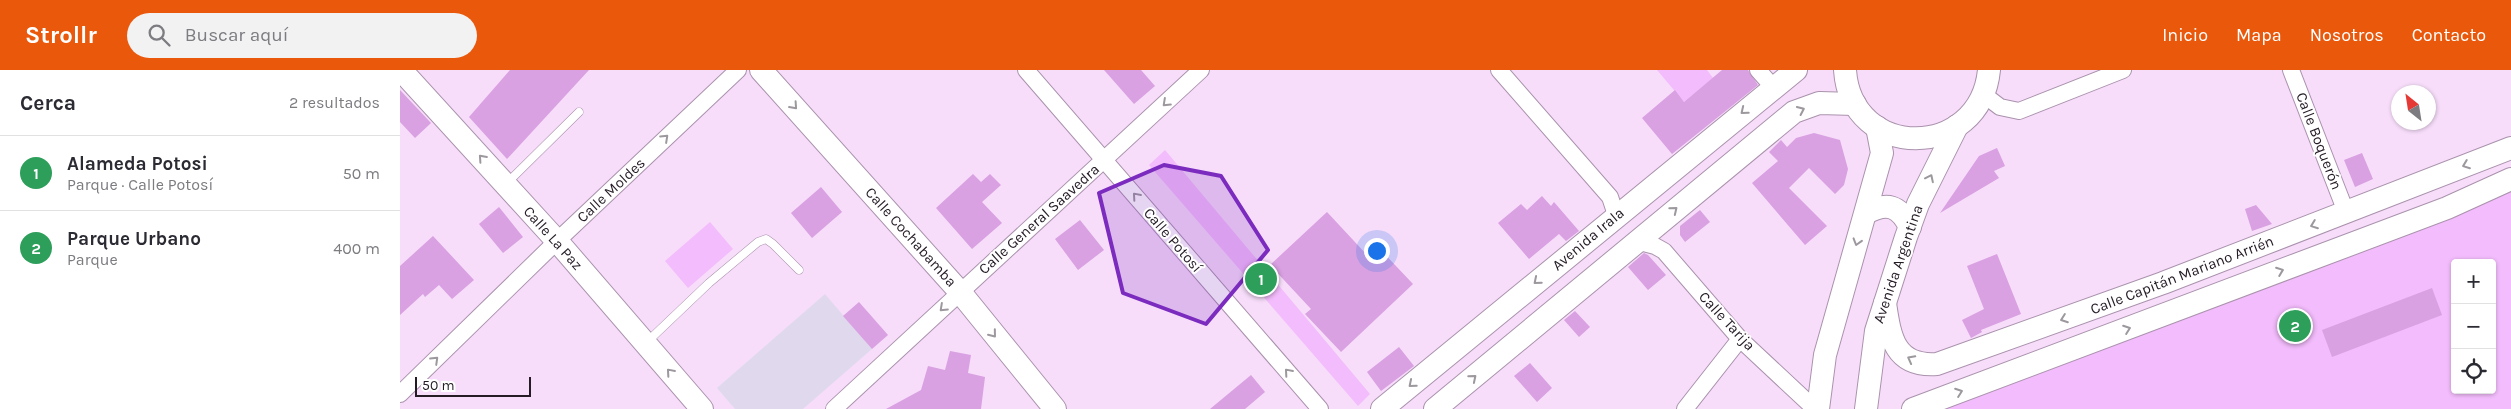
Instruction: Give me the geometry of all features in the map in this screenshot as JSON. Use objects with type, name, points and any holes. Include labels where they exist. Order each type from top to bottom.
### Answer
[{"type":"street","name":"Calle La Paz","points":[[401,70],[557,241],[702,409]]},
{"type":"street","name":"Calle Moldes","points":[[400,394],[557,241],[738,70]]},
{"type":"street","name":"Calle Cochabamba","points":[[761,70],[960,292],[1055,409]]},
{"type":"street","name":"Calle Potosí","points":[[1026,70],[1320,409]]},
{"type":"street","name":"Calle General Saavedra","points":[[834,409],[1202,70]]},
{"type":"street","points":[[1499,70],[1610,197],[1616,215]]},
{"type":"street","points":[[1758,70],[1773,87]]},
{"type":"street","name":"Avenida Irala","points":[[1382,409],[1616,215],[1796,70]]},
{"type":"street","points":[[1845,70],[1849,91],[1855,104],[1877,127],[1897,136],[1920,139],[1942,134],[1957,126],[1976,108],[1983,94],[1989,70]]},
{"type":"street","points":[[1983,94],[2000,107],[2019,111],[2123,70]]},
{"type":"street","name":"Calle Boquerón","points":[[2291,70],[2346,212]]},
{"type":"street","points":[[1435,409],[1794,112],[1819,103],[1855,104]]},
{"type":"street","name":"Avenida Argentina","points":[[1866,409],[1876,331],[1885,303],[1918,204],[1957,126]]},
{"type":"street","points":[[1816,409],[1826,355],[1882,153],[1877,127]]},
{"type":"street","name":"Calle Capitán Mariano Arrién","points":[[1885,303],[1892,340],[1901,354],[1915,363],[1937,364],[2164,283],[2511,148]]},
{"type":"street","points":[[2435,177],[2447,208]]},
{"type":"street","name":"Calle Capitán Mariano Arrién","points":[[1913,409],[2447,208],[2511,180]]},
{"type":"street","points":[[1866,213],[1878,206],[1893,207],[1904,215],[1910,226]]},
{"type":"street","name":"Calle Tarija","points":[[1636,241],[1655,246],[1664,251],[1740,339],[1816,409]]},
{"type":"street","points":[[2164,283],[2174,312]]},
{"type":"street","points":[[1685,409],[1740,339]]},
{"type":"lane","points":[[506,185],[579,112]]},
{"type":"lane","points":[[645,343],[758,242],[766,239],[799,270]]},
{"type":"highlighted area","points":[[1164,165],[1221,176],[1268,250],[1206,324],[1123,293],[1099,193]]},
{"type":"shaded area","points":[[1657,70],[1707,70],[1713,78],[1684,102]]},
{"type":"shaded area","points":[[1165,150],[1370,394],[1358,406],[1149,165]]},
{"type":"shaded area","points":[[2511,184],[2511,409],[1913,409]]},
{"type":"shaded area","points":[[710,222],[733,249],[688,288],[665,261]]},
{"type":"shaded area","points":[[825,294],[872,349],[803,409],[735,409],[717,388]]},
{"type":"building","points":[[510,70],[589,70],[507,159],[469,117]]},
{"type":"building","points":[[1104,70],[1141,70],[1155,86],[1134,104]]},
{"type":"building","points":[[1722,70],[1748,70],[1758,85],[1672,154],[1642,118],[1675,90],[1684,102]]},
{"type":"building","points":[[400,90],[431,123],[415,138],[400,122]]},
{"type":"building","points":[[1814,133],[1840,140],[1848,169],[1844,185],[1835,194],[1809,168],[1789,188],[1827,226],[1805,245],[1752,183],[1778,161],[1769,152],[1781,140],[1787,147],[1796,138]]},
{"type":"building","points":[[1997,148],[2005,166],[1994,171],[1999,178],[1940,213],[1979,156]]},
{"type":"building","points":[[2362,153],[2373,179],[2355,187],[2344,160]]},
{"type":"building","points":[[973,174],[981,182],[990,174],[1001,185],[982,202],[1002,223],[972,249],[936,208]]},
{"type":"building","points":[[821,187],[842,212],[812,238],[791,213]]},
{"type":"building","points":[[1542,196],[1551,206],[1554,202],[1579,231],[1566,241],[1559,234],[1529,259],[1498,223],[1521,204],[1527,210]]},
{"type":"building","points":[[2256,205],[2272,224],[2252,231],[2245,209]]},
{"type":"building","points":[[499,207],[523,237],[503,253],[479,224]]},
{"type":"building","points":[[1700,210],[1710,222],[1685,242],[1680,235],[1680,226]]},
{"type":"building","points":[[1327,212],[1367,255],[1377,246],[1413,284],[1341,352],[1305,314],[1311,309],[1270,265]]},
{"type":"building","points":[[1080,220],[1104,250],[1078,270],[1055,239]]},
{"type":"building","points":[[433,236],[474,280],[452,299],[439,285],[425,297],[423,294],[400,315],[400,266]]},
{"type":"building","points":[[1644,253],[1666,275],[1648,290],[1628,267]]},
{"type":"building","points":[[1997,254],[2021,314],[1981,330],[1982,332],[1971,338],[1962,320],[1984,309],[1967,266]]},
{"type":"building","points":[[2432,288],[2442,315],[2332,357],[2322,330]]},
{"type":"building","points":[[859,302],[888,335],[872,349],[843,316]]},
{"type":"building","points":[[1575,311],[1590,327],[1579,337],[1564,320]]},
{"type":"building","points":[[1399,347],[1414,366],[1381,391],[1367,372]]},
{"type":"building","points":[[950,351],[971,355],[968,373],[985,377],[981,409],[886,409],[921,390],[928,366],[945,370]]},
{"type":"building","points":[[1530,363],[1552,388],[1537,402],[1514,376]]},
{"type":"building","points":[[1251,375],[1265,392],[1245,409],[1210,409]]},
{"type":"place","name":"Alameda Potosi","points":[[1261,279]]},
{"type":"place","name":"Parque Urbano","points":[[2295,326]]}]
